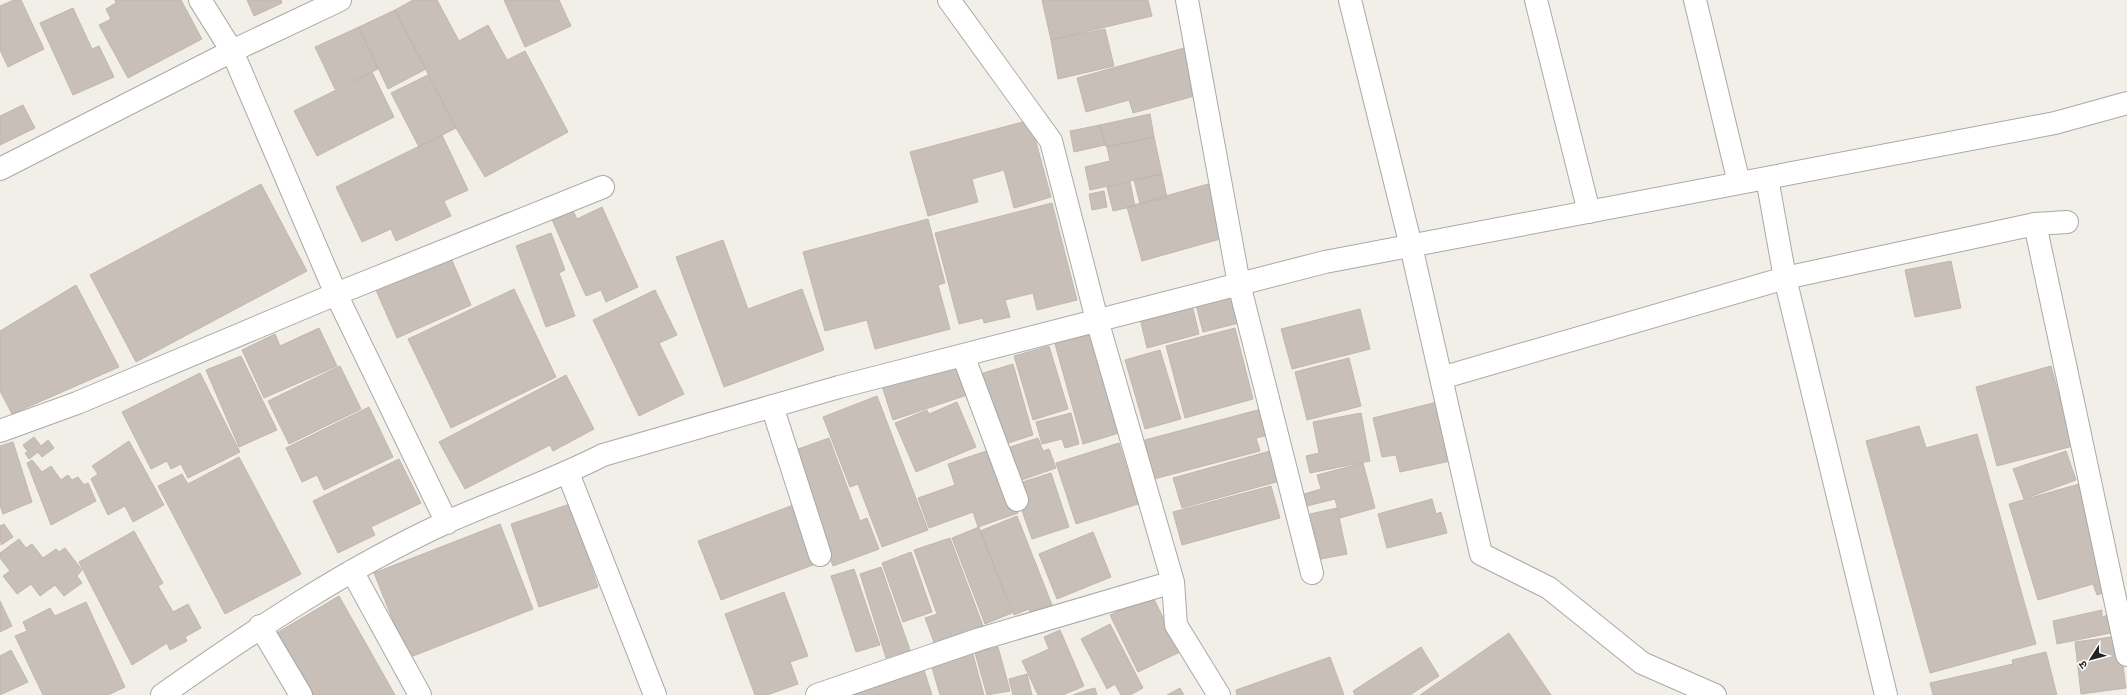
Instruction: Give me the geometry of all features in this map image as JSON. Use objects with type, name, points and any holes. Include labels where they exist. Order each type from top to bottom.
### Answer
[{"type":"street","points":[[200,0],[232,51],[336,294],[447,523]]},
{"type":"street","points":[[0,169],[232,51],[340,0]]},
{"type":"street","points":[[949,0],[1051,140],[1097,320],[1173,582],[1176,625],[1219,695]]},
{"type":"street","points":[[1187,0],[1239,284],[1312,573]]},
{"type":"street","points":[[1350,0],[1411,246],[1481,554],[1549,588],[1642,663],[1715,695]]},
{"type":"street","points":[[1536,0],[1589,212]]},
{"type":"street","points":[[1695,0],[1739,183]]},
{"type":"street","points":[[162,695],[260,626],[352,571],[447,523],[568,473],[603,455],[772,406],[1097,320],[1325,262],[2055,123],[2127,103]]},
{"type":"street","points":[[1767,178],[1785,278],[1886,695]]},
{"type":"street","points":[[0,432],[77,403],[336,294],[603,187]]},
{"type":"street","points":[[1441,378],[1785,278],[2035,224],[2067,222]]},
{"type":"street","points":[[2035,224],[2127,655]]},
{"type":"street","points":[[963,355],[1017,500]]},
{"type":"street","points":[[772,406],[820,555]]},
{"type":"street","points":[[568,473],[655,695]]},
{"type":"street","points":[[352,571],[420,695]]},
{"type":"street","points":[[817,695],[980,639],[1173,582]]},
{"type":"street","points":[[260,626],[302,695]]},
{"type":"building","points":[[14,0],[21,0],[44,49],[8,67],[0,50],[0,6]]},
{"type":"building","points":[[115,0],[181,0],[202,39],[128,78],[99,25],[111,19],[106,9],[116,3]]},
{"type":"building","points":[[247,0],[281,0],[282,3],[254,16]]},
{"type":"building","points":[[413,0],[437,0],[459,41],[488,25],[507,60],[525,51],[568,132],[485,177],[456,128],[395,10]]},
{"type":"building","points":[[504,0],[559,0],[571,26],[525,47]]},
{"type":"building","points":[[1042,0],[1148,0],[1152,16],[1051,40]]},
{"type":"building","points":[[73,8],[92,49],[99,46],[114,77],[73,95],[40,23]]},
{"type":"building","points":[[395,10],[426,69],[388,89],[359,27]]},
{"type":"building","points":[[359,27],[378,69],[335,89],[315,47]]},
{"type":"building","points":[[1105,29],[1114,66],[1058,79],[1051,40]]},
{"type":"building","points":[[1184,48],[1198,95],[1133,113],[1129,100],[1086,112],[1077,78]]},
{"type":"building","points":[[372,72],[394,117],[317,156],[294,111]]},
{"type":"building","points":[[428,75],[456,128],[419,147],[391,93]]},
{"type":"building","points":[[23,105],[35,128],[0,145],[0,116]]},
{"type":"building","points":[[1150,114],[1154,137],[1107,147],[1105,145],[1100,125]]},
{"type":"building","points":[[1030,120],[1051,197],[1014,208],[1004,170],[972,179],[978,202],[928,216],[910,152]]},
{"type":"building","points":[[1100,125],[1105,145],[1074,152],[1070,131]]},
{"type":"building","points":[[442,135],[468,190],[444,201],[451,216],[396,241],[391,229],[362,242],[336,187]]},
{"type":"building","points":[[1154,137],[1162,174],[1090,190],[1085,167],[1110,161],[1107,147]]},
{"type":"building","points":[[1162,174],[1167,198],[1140,204],[1134,180]]},
{"type":"building","points":[[1130,182],[1135,206],[1113,211],[1107,187]]},
{"type":"building","points":[[261,184],[307,271],[136,362],[90,275]]},
{"type":"building","points":[[1208,184],[1224,238],[1142,261],[1127,207]]},
{"type":"building","points":[[1104,191],[1107,207],[1092,210],[1089,194]]},
{"type":"building","points":[[1052,203],[1077,300],[1037,310],[1033,293],[1005,300],[1010,317],[984,323],[983,318],[959,324],[935,233]]},
{"type":"building","points":[[570,204],[577,219],[602,207],[638,287],[606,302],[601,290],[586,296],[549,213]]},
{"type":"building","points":[[928,219],[945,283],[938,285],[950,329],[875,349],[867,320],[825,331],[803,252]]},
{"type":"building","points":[[551,233],[565,270],[559,273],[575,316],[546,327],[516,246]]},
{"type":"building","points":[[723,240],[748,309],[802,289],[824,350],[724,387],[676,257]]},
{"type":"building","points":[[451,258],[471,305],[397,338],[376,290]]},
{"type":"building","points":[[1951,261],[1961,308],[1915,317],[1905,270]]},
{"type":"building","points":[[76,285],[119,367],[12,414],[0,391],[0,331]]},
{"type":"building","points":[[514,289],[556,377],[451,428],[408,339]]},
{"type":"building","points":[[655,290],[677,335],[659,343],[684,394],[639,416],[593,320]]},
{"type":"building","points":[[1235,290],[1243,322],[1203,332],[1195,301]]},
{"type":"building","points":[[1191,301],[1199,334],[1147,348],[1139,314]]},
{"type":"building","points":[[1360,309],[1370,349],[1292,369],[1281,329]]},
{"type":"building","points":[[319,328],[337,366],[264,398],[242,350],[275,334],[280,346]]},
{"type":"building","points":[[1235,328],[1253,399],[1185,418],[1166,346]]},
{"type":"building","points":[[1091,334],[1119,433],[1083,444],[1055,344]]},
{"type":"building","points":[[1049,346],[1068,409],[1033,420],[1014,356]]},
{"type":"building","points":[[1160,350],[1181,419],[1145,429],[1125,360]]},
{"type":"building","points":[[241,356],[277,430],[239,447],[206,370]]},
{"type":"building","points":[[957,357],[970,394],[893,420],[881,383]]},
{"type":"building","points":[[1349,358],[1361,406],[1307,420],[1295,372]]},
{"type":"building","points":[[1013,364],[1033,435],[999,446],[977,375]]},
{"type":"building","points":[[340,366],[361,409],[289,444],[268,401]]},
{"type":"building","points":[[2051,366],[2073,446],[1997,466],[1976,387]]},
{"type":"building","points":[[200,373],[240,452],[188,478],[181,464],[171,469],[167,461],[151,469],[122,412]]},
{"type":"building","points":[[566,375],[594,429],[553,451],[550,445],[465,489],[439,442]]},
{"type":"building","points":[[877,396],[928,530],[882,547],[858,484],[850,487],[823,417]]},
{"type":"building","points":[[1441,401],[1455,460],[1400,472],[1396,455],[1382,457],[1373,418]]},
{"type":"building","points":[[957,402],[976,447],[916,472],[895,423],[927,410],[929,414]]},
{"type":"building","points":[[369,407],[393,457],[324,490],[317,475],[302,482],[286,448]]},
{"type":"building","points":[[1265,408],[1272,434],[1256,438],[1260,451],[1154,479],[1145,440]]},
{"type":"building","points":[[1071,413],[1079,444],[1065,448],[1062,439],[1042,444],[1036,422]]},
{"type":"building","points":[[1361,413],[1370,461],[1310,473],[1306,456],[1319,453],[1313,422]]},
{"type":"building","points":[[1919,426],[1926,448],[1977,434],[2036,644],[1930,673],[1866,441]]},
{"type":"building","points":[[34,437],[41,446],[48,440],[54,448],[42,457],[38,452],[29,459],[25,453],[28,452],[23,445]]},
{"type":"building","points":[[829,438],[860,521],[867,518],[879,549],[833,566],[790,452]]},
{"type":"building","points":[[1038,438],[1043,451],[1049,449],[1056,468],[1013,483],[1001,450]]},
{"type":"building","points":[[129,441],[164,505],[133,522],[125,506],[108,515],[91,479],[98,474],[92,466]]},
{"type":"building","points":[[13,442],[32,502],[3,514],[0,505],[0,446]]},
{"type":"building","points":[[1119,443],[1138,504],[1076,524],[1056,463]]},
{"type":"building","points":[[995,448],[1018,513],[978,527],[973,512],[929,528],[918,498],[955,485],[948,464]]},
{"type":"building","points":[[1270,451],[1280,481],[1182,508],[1173,478]]},
{"type":"building","points":[[2066,451],[2076,480],[2024,499],[2013,469]]},
{"type":"building","points":[[239,457],[301,574],[225,614],[158,486],[182,474],[188,484]]},
{"type":"building","points":[[399,459],[421,503],[371,527],[375,535],[338,553],[313,501]]},
{"type":"building","points":[[32,460],[42,472],[51,466],[61,480],[68,475],[72,480],[78,477],[84,485],[88,483],[96,501],[51,525],[27,463]]},
{"type":"building","points":[[1363,463],[1375,508],[1340,518],[1335,499],[1307,506],[1304,494],[1321,489],[1317,475]]},
{"type":"building","points":[[1051,473],[1069,527],[1032,539],[1013,485]]},
{"type":"building","points":[[2079,484],[2111,590],[2097,595],[2093,584],[2038,600],[2009,504]]},
{"type":"building","points":[[1271,486],[1280,518],[1182,545],[1173,512]]},
{"type":"building","points":[[1432,499],[1436,514],[1441,512],[1447,533],[1387,548],[1378,514]]},
{"type":"building","points":[[570,504],[598,587],[539,607],[511,524]]},
{"type":"building","points":[[796,504],[818,563],[721,600],[698,541]]},
{"type":"building","points":[[1337,508],[1347,554],[1321,559],[1310,514]]},
{"type":"building","points":[[1017,516],[1054,610],[1032,618],[1029,609],[1014,615],[980,531]]},
{"type":"building","points":[[4,524],[13,537],[1,545],[0,526]]},
{"type":"building","points":[[500,524],[533,609],[408,658],[374,573]]},
{"type":"building","points":[[979,527],[1012,613],[985,624],[952,538]]},
{"type":"building","points":[[134,531],[163,583],[158,586],[173,612],[188,604],[201,628],[185,637],[187,641],[170,650],[167,643],[132,665],[79,562]]},
{"type":"building","points":[[1093,532],[1111,577],[1057,599],[1039,554]]},
{"type":"building","points":[[950,538],[983,626],[935,645],[925,618],[937,614],[914,550]]},
{"type":"building","points":[[19,539],[26,548],[32,544],[43,558],[56,549],[59,552],[65,548],[82,570],[77,576],[82,583],[64,596],[55,585],[40,596],[31,584],[17,594],[3,576],[10,571],[0,558],[0,553]]},
{"type":"building","points":[[911,552],[932,612],[903,622],[882,563]]},
{"type":"building","points":[[881,567],[910,650],[886,658],[860,574]]},
{"type":"building","points":[[854,569],[880,645],[856,652],[831,576]]},
{"type":"building","points":[[784,592],[808,656],[790,662],[798,684],[767,695],[755,695],[725,614]]},
{"type":"building","points":[[1152,595],[1180,652],[1138,672],[1110,615]]},
{"type":"building","points":[[339,596],[395,695],[312,695],[275,634]]},
{"type":"building","points":[[0,601],[12,626],[0,632]]},
{"type":"building","points":[[86,602],[125,687],[108,695],[43,695],[15,636],[27,631],[23,622],[50,608],[55,616]]},
{"type":"building","points":[[2102,610],[2102,617],[2117,612],[2120,631],[2057,644],[2053,621]]},
{"type":"building","points":[[1110,624],[1143,688],[1130,695],[1121,695],[1115,684],[1107,689],[1081,639]]},
{"type":"building","points":[[1060,630],[1084,686],[1063,695],[1038,695],[1022,661],[1049,649],[1044,637]]},
{"type":"building","points":[[1509,633],[1551,695],[1420,695]]},
{"type":"building","points":[[2119,636],[2126,688],[2081,694],[2075,642]]},
{"type":"building","points":[[998,647],[1010,691],[987,695],[975,653]]},
{"type":"building","points":[[1421,647],[1439,676],[1410,695],[1355,695],[1353,691]]},
{"type":"building","points":[[11,650],[28,682],[0,695],[0,656]]},
{"type":"building","points":[[972,651],[984,695],[940,695],[931,664]]},
{"type":"building","points":[[2046,652],[2057,695],[1933,695],[1930,683],[2013,664],[2012,660]]},
{"type":"building","points":[[1330,657],[1344,695],[1237,695],[1236,690]]},
{"type":"building","points":[[924,670],[932,695],[847,695]]},
{"type":"building","points":[[1027,674],[1032,695],[1013,695],[1009,679]]},
{"type":"building","points":[[1095,688],[1097,695],[1073,695],[1087,690]]},
{"type":"building","points":[[1180,688],[1184,695],[1167,695]]}]
